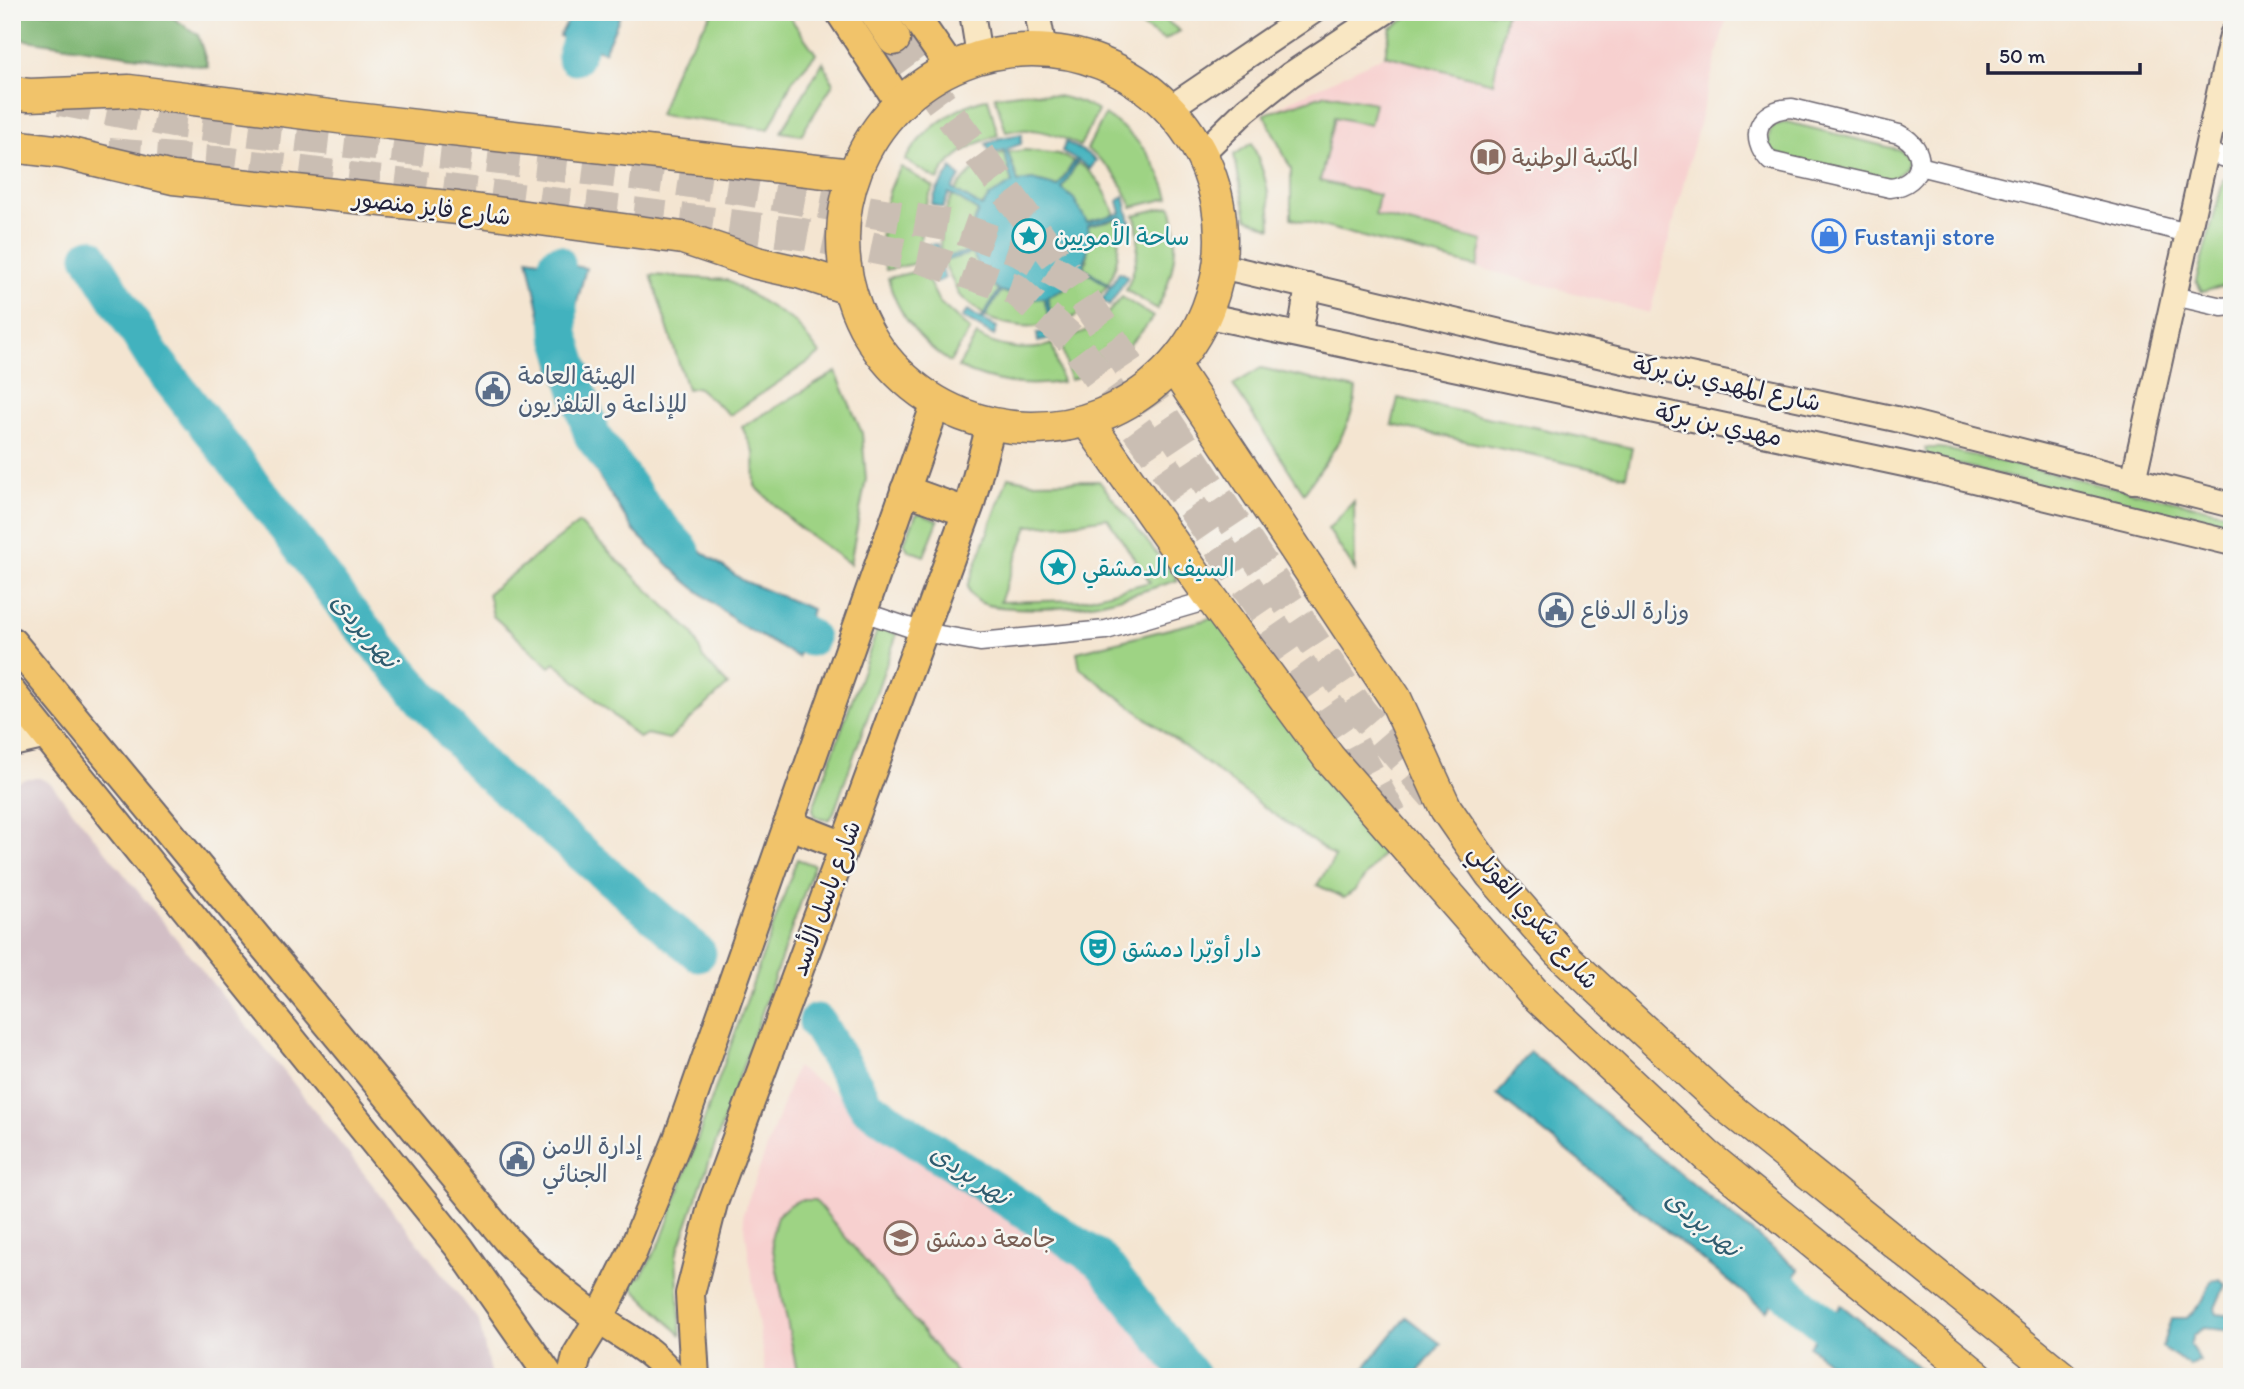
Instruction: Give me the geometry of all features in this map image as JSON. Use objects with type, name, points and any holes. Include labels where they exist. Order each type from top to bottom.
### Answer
[{"type":"highway","points":[[876,12],[894,39]]},
{"type":"highway","points":[[1044,49],[1112,66],[1170,108],[1202,153],[1220,208],[1221,266],[1204,315],[1174,367],[1134,400],[1087,421],[1040,429],[991,425],[936,403],[881,354],[848,288],[841,231],[852,175],[899,102],[950,67],[979,56],[1044,49]]},
{"type":"highway","points":[[12,93],[29,95],[129,91],[359,120],[852,175]]},
{"type":"highway","name":"شارع فايز منصور","points":[[12,146],[62,152],[173,178],[458,208],[683,238],[848,288]]},
{"type":"highway","name":"شارع شكري القوتلي","points":[[1174,367],[1395,698],[1446,809],[1491,874],[1559,952],[1720,1101],[2062,1377]]},
{"type":"highway","name":"شارع شكري القوتلي","points":[[1087,421],[1212,599],[1329,758],[1534,993],[1706,1155],[1978,1377]]},
{"type":"main road","points":[[840,12],[899,102]]},
{"type":"main road","points":[[912,12],[950,67]]},
{"type":"main road","points":[[972,12],[979,56]]},
{"type":"main road","points":[[1037,12],[1044,49]]},
{"type":"main road","points":[[1170,108],[1312,12]]},
{"type":"main road","points":[[1202,153],[1246,110],[1290,75],[1385,12]]},
{"type":"main road","points":[[2133,481],[2232,35]]},
{"type":"main road","name":"شارع المهدي بن بركة","points":[[1221,266],[1624,361],[1896,419],[2232,505]]},
{"type":"main road","points":[[1300,334],[1308,286]]},
{"type":"main road","name":"مهدي بن بركة","points":[[1204,315],[1932,470],[2232,543]]},
{"type":"main road","points":[[572,1377],[577,1355],[599,1319],[633,1251],[678,1139],[936,403]]},
{"type":"main road","name":"شارع باسل الأسد","points":[[695,1377],[690,1294],[713,1203],[966,512],[991,425]]},
{"type":"main road","points":[[905,490],[966,512]]},
{"type":"main road","points":[[12,642],[508,1241],[541,1275],[654,1356],[671,1377]]},
{"type":"main road","points":[[12,693],[459,1247],[550,1377]]},
{"type":"main road","points":[[12,744],[47,736]]},
{"type":"main road","points":[[788,824],[844,846]]},
{"type":"street","points":[[1792,108],[1899,134],[1908,138],[1915,146],[1919,166],[1916,176],[1909,183],[1890,188],[1782,166],[1770,161],[1761,152],[1757,139],[1759,126],[1767,115],[1779,109],[1792,108]]},
{"type":"street","points":[[2206,152],[2232,160]]},
{"type":"street","points":[[1919,166],[2188,233]]},
{"type":"street","points":[[2174,296],[2222,307],[2232,306]]},
{"type":"street","points":[[863,612],[923,632],[979,642],[1105,630],[1212,599]]},
{"type":"shaded area","name":"المكتبة الوطنية","points":[[1417,12],[1728,12],[1650,313],[1291,218],[1291,169],[1264,114],[1385,55],[1391,28]]},
{"type":"shaded area","points":[[28,778],[40,778],[51,784],[290,1079],[479,1321],[491,1377],[12,1377],[12,784]]},
{"type":"shaded area","name":"جامعة دمشق","points":[[796,1067],[1091,1262],[1181,1377],[766,1377],[743,1214]]},
{"type":"green space","points":[[12,12],[165,12],[198,35],[208,67],[12,38]]},
{"type":"green space","points":[[713,12],[786,12],[816,54],[792,81],[769,129],[659,115],[676,68]]},
{"type":"green space","points":[[1119,12],[1155,12],[1180,31],[1164,40]]},
{"type":"green space","points":[[1417,12],[1506,12],[1493,83],[1385,55],[1391,28]]},
{"type":"green space","points":[[823,62],[833,84],[801,135],[781,132]]},
{"type":"green space","points":[[1027,92],[1064,97],[1098,111],[1080,146],[1044,132],[1006,132],[995,96]]},
{"type":"green space","points":[[1327,94],[1375,103],[1370,125],[1335,117],[1320,181],[1379,195],[1375,215],[1483,241],[1477,267],[1291,218],[1291,169],[1264,114]]},
{"type":"green space","points":[[988,98],[998,135],[955,157],[938,180],[905,160],[920,139],[940,121],[964,107]]},
{"type":"green space","points":[[1105,115],[1145,150],[1165,185],[1169,198],[1132,207],[1114,174],[1087,149]]},
{"type":"green space","points":[[1787,122],[1900,150],[1909,158],[1906,168],[1891,180],[1791,159],[1768,150],[1772,128]]},
{"type":"green space","points":[[1252,143],[1266,184],[1271,228],[1247,218],[1234,155]]},
{"type":"green space","points":[[1025,150],[1059,154],[1074,161],[1058,187],[1033,180],[1018,182],[1008,152]]},
{"type":"green space","points":[[1005,152],[1012,184],[991,196],[981,207],[955,191],[977,167]]},
{"type":"green space","points":[[1077,163],[1096,178],[1115,215],[1087,222],[1062,189]]},
{"type":"green space","points":[[901,167],[934,187],[925,205],[921,223],[922,262],[886,270],[882,244],[883,217],[890,190]]},
{"type":"green space","points":[[2224,179],[2232,182],[2232,284],[2202,292],[2196,281]]},
{"type":"green space","points":[[952,195],[978,211],[972,229],[972,251],[941,258],[942,226]]},
{"type":"green space","points":[[1171,206],[1175,233],[1174,259],[1157,309],[1126,290],[1137,253],[1138,233],[1134,215]]},
{"type":"green space","points":[[1117,219],[1118,252],[1108,284],[1083,267],[1087,260],[1088,225]]},
{"type":"green space","points":[[973,253],[983,274],[1000,289],[984,315],[959,295],[943,261]]},
{"type":"green space","points":[[1082,269],[1108,285],[1084,310],[1054,325],[1047,297],[1063,290]]},
{"type":"green space","points":[[923,270],[939,302],[970,330],[950,362],[929,346],[911,326],[897,303],[888,278]]},
{"type":"green space","points":[[651,275],[727,280],[795,322],[820,354],[730,415],[697,387],[687,389]]},
{"type":"green space","points":[[1001,291],[1025,299],[1044,298],[1051,326],[1017,326],[985,317]]},
{"type":"green space","points":[[1122,297],[1153,317],[1136,338],[1117,355],[1070,380],[1061,342],[1096,326]]},
{"type":"green space","points":[[977,335],[1013,348],[1034,348],[1052,344],[1062,382],[1009,383],[958,367]]},
{"type":"green space","points":[[1261,368],[1356,389],[1344,431],[1304,493],[1233,385]]},
{"type":"green space","points":[[836,372],[862,433],[866,479],[850,564],[797,526],[755,486],[754,452],[742,427]]},
{"type":"green space","points":[[1398,398],[1632,448],[1626,476],[1392,425]]},
{"type":"green space","points":[[1925,448],[1940,448],[2232,514],[2232,533],[1928,457]]},
{"type":"green space","points":[[1008,477],[1032,482],[1099,481],[1178,580],[1097,603],[1036,609],[999,607],[980,602],[970,593],[968,586]],"holes":[[[1107,518],[1150,582],[1081,600],[1000,602],[1028,526]]]},
{"type":"green space","points":[[1354,501],[1355,570],[1328,529]]},
{"type":"green space","points":[[920,513],[938,521],[924,556],[908,550],[904,543],[916,515]]},
{"type":"green space","points":[[579,523],[693,633],[703,658],[728,685],[669,739],[647,734],[639,738],[555,663],[550,667],[493,616],[488,593]]},
{"type":"green space","points":[[1217,617],[1384,852],[1355,890],[1344,898],[1317,885],[1335,857],[1268,810],[1080,668],[1077,652]]},
{"type":"green space","points":[[878,628],[897,634],[833,815],[828,820],[814,816],[813,808]]},
{"type":"green space","points":[[797,859],[814,865],[676,1256],[681,1335],[630,1285],[641,1276],[661,1241]]},
{"type":"green space","points":[[800,1200],[815,1200],[960,1377],[798,1377],[771,1239],[777,1216],[789,1205]]},
{"type":"water","points":[[574,12],[622,12],[604,52],[559,36]]},
{"type":"water","points":[[1022,134],[1021,144],[1007,149],[1018,182],[1033,180],[1058,187],[1076,159],[1062,151],[1066,142],[1096,161],[1090,169],[1078,160],[1062,189],[1074,199],[1087,222],[1121,213],[1118,201],[1124,196],[1132,231],[1123,232],[1122,217],[1088,225],[1090,241],[1083,267],[1111,286],[1119,272],[1128,276],[1109,306],[1102,300],[1110,287],[1082,269],[1067,286],[1047,297],[1055,330],[1070,324],[1073,333],[1038,342],[1037,333],[1052,331],[1044,298],[1025,299],[1001,291],[983,320],[997,327],[994,336],[962,317],[968,310],[981,319],[999,290],[983,274],[973,253],[940,262],[945,278],[936,283],[928,265],[925,245],[937,244],[939,258],[972,251],[972,229],[978,211],[949,193],[943,208],[931,204],[952,168],[960,177],[952,189],[982,207],[990,196],[1012,183],[1004,150],[991,154],[986,144]]},
{"type":"water","points":[[528,258],[586,268],[565,348],[592,435],[649,515],[744,581],[812,609],[798,657],[739,624],[682,578],[634,531],[585,454],[552,370]]},
{"type":"water","points":[[1530,1052],[1799,1270],[1766,1311],[1497,1095]]},
{"type":"water","points":[[2220,1279],[2225,1285],[2215,1308],[2217,1313],[2232,1315],[2232,1331],[2204,1328],[2193,1335],[2190,1345],[2200,1360],[2190,1366],[2162,1347],[2171,1318],[2187,1318],[2203,1301],[2211,1281]]},
{"type":"water","points":[[1841,1305],[1930,1377],[1846,1377],[1809,1346]]},
{"type":"water","points":[[1406,1317],[1441,1344],[1414,1377],[1357,1377]]},
{"type":"waterway","name":"نهر بردى","points":[[575,57],[590,12]]},
{"type":"waterway","name":"نهر بردى","points":[[90,256],[153,357],[348,611],[484,769],[698,953]]},
{"type":"waterway","name":"نهر بردى","points":[[557,263],[560,334],[592,435],[649,515],[682,551]]},
{"type":"waterway","name":"نهر بردى","points":[[763,609],[810,638]]},
{"type":"waterway","name":"نهر بردى","points":[[817,1022],[867,1106],[1101,1261],[1192,1377]]},
{"type":"waterway","name":"نهر بردى","points":[[1745,1258],[1888,1377]]},
{"type":"tunnel","points":[[894,39],[1066,272]]},
{"type":"tunnel","points":[[60,100],[173,122],[649,176],[746,190],[952,226],[1014,248],[1073,282],[1360,711],[1438,800]]},
{"type":"tunnel","points":[[109,154],[230,163],[802,234],[919,257],[1015,289],[1071,339],[1153,450],[1347,733],[1398,828]]},
{"type":"place","name":"المكتبة الوطنية","points":[[1488,157]]},
{"type":"place","name":"ساحة الأمويين","points":[[1029,236]]},
{"type":"place","name":"Fustanji store","points":[[1829,236]]},
{"type":"place","name":"الهيئة العامة للإذاعة و التلفزيون","points":[[493,389]]},
{"type":"place","name":"السيف الدمشقي","points":[[1058,567]]},
{"type":"place","name":"وزارة الدفاع","points":[[1556,610]]},
{"type":"place","name":"دار أوبّرا دمشق","points":[[1098,948]]},
{"type":"place","name":"إدارة الامن الجنائي","points":[[517,1159]]},
{"type":"place","name":"جامعة دمشق","points":[[901,1238]]}]
